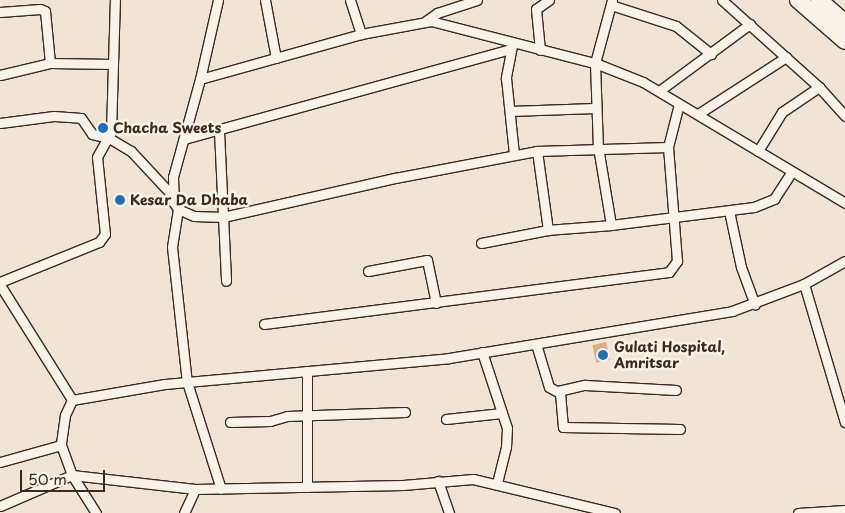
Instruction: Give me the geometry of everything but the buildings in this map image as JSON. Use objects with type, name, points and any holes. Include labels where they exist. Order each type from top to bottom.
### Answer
[{"type":"highway","points":[[798,0],[845,41]]},
{"type":"highway","points":[[818,0],[845,23]]},
{"type":"street","points":[[72,400],[0,284],[104,238],[96,156],[101,145],[109,138],[115,0]]},
{"type":"street","points":[[171,194],[173,176],[200,79],[218,0]]},
{"type":"street","points":[[265,0],[276,58]]},
{"type":"street","points":[[350,0],[361,34]]},
{"type":"street","points":[[426,21],[437,12],[478,0]]},
{"type":"street","points":[[540,50],[534,4],[549,0]]},
{"type":"street","points":[[722,0],[786,57],[845,116]]},
{"type":"street","points":[[611,224],[598,147],[595,108],[595,64],[611,2],[676,26],[712,54]]},
{"type":"street","points":[[0,12],[40,9],[45,11],[50,64]]},
{"type":"street","points":[[200,79],[361,34],[426,21],[512,46],[540,50],[595,64],[659,91],[791,173],[845,202]]},
{"type":"street","points":[[659,91],[712,54],[750,24]]},
{"type":"street","points":[[184,139],[219,131],[512,46]]},
{"type":"street","points":[[512,46],[506,78],[514,154]]},
{"type":"street","points":[[698,114],[786,57]]},
{"type":"street","points":[[0,74],[50,64],[113,64]]},
{"type":"street","points":[[758,151],[782,112],[818,88]]},
{"type":"street","points":[[264,324],[669,272],[677,261],[668,147],[679,104]]},
{"type":"street","points":[[510,111],[595,108]]},
{"type":"street","points":[[0,122],[54,116],[81,118],[92,134],[109,138],[132,151],[171,194],[178,209],[172,247],[188,382],[221,489]]},
{"type":"street","points":[[219,131],[226,281]]},
{"type":"street","points":[[178,209],[202,218],[223,217],[514,154],[598,147],[668,147]]},
{"type":"street","points":[[537,151],[548,230]]},
{"type":"street","points":[[481,243],[548,230],[729,211],[769,202],[791,173]]},
{"type":"street","points":[[729,211],[741,267],[755,304]]},
{"type":"street","points":[[368,271],[427,260],[436,303]]},
{"type":"street","points":[[72,400],[188,382],[482,352],[732,312],[804,284],[845,261]]},
{"type":"street","points":[[804,284],[845,422]]},
{"type":"street","points":[[536,344],[549,387],[558,391],[585,385],[676,390]]},
{"type":"street","points":[[482,352],[508,437],[497,482]]},
{"type":"street","points":[[307,487],[308,371]]},
{"type":"street","points":[[558,391],[563,427],[680,429]]},
{"type":"street","points":[[72,400],[66,415],[61,445],[72,475],[96,513]]},
{"type":"street","points":[[230,422],[307,416],[405,412]]},
{"type":"street","points":[[446,419],[502,413]]},
{"type":"street","points":[[0,462],[61,445]]},
{"type":"street","points":[[0,506],[72,475],[195,489],[307,487],[472,479],[497,482],[615,513]]},
{"type":"street","points":[[438,481],[449,513]]},
{"type":"street","points":[[184,513],[195,489]]},
{"type":"street","points":[[798,513],[845,510]]},
{"type":"place","name":"Chacha Sweets","points":[[103,128]]},
{"type":"place","name":"Kesar Da Dhaba","points":[[120,200]]},
{"type":"place","name":"Gulati Hospital, Amritsar","points":[[603,355]]}]
